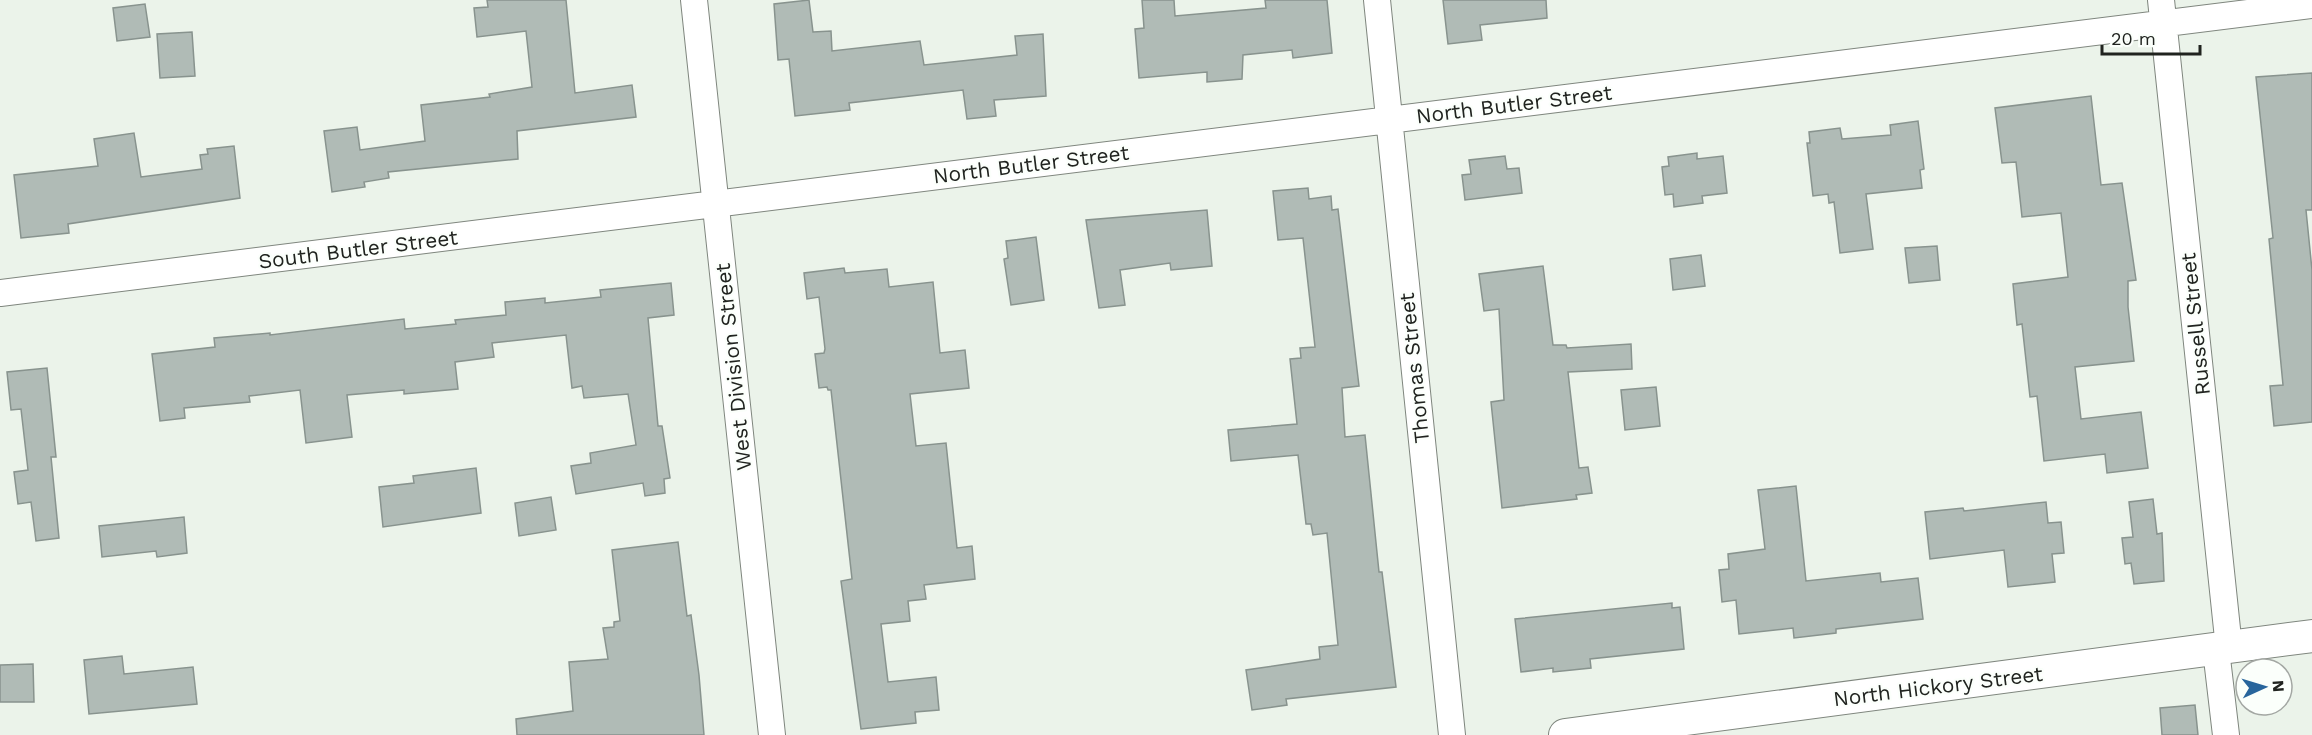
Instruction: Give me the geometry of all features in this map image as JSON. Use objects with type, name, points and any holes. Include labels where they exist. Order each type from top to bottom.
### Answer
[{"type":"street","name":"West Division Street","points":[[694,0],[772,735]]},
{"type":"street","name":"Thomas Street","points":[[1377,0],[1452,735]]},
{"type":"street","name":"North Butler Street","points":[[715,204],[1389,120],[2162,12],[2312,5]]},
{"type":"street","name":"Russell Street","points":[[2162,12],[2223,649],[2226,735]]},
{"type":"street","name":"South Butler Street","points":[[0,293],[715,204]]},
{"type":"street","name":"North Hickory Street","points":[[1565,735],[2312,636]]},
{"type":"building","points":[[487,0],[566,0],[575,93],[632,85],[636,117],[517,131],[518,159],[388,172],[389,178],[364,182],[365,187],[332,192],[324,131],[357,127],[360,150],[425,141],[421,105],[490,97],[489,94],[532,87],[526,31],[477,37],[474,8],[488,7]]},
{"type":"building","points":[[809,0],[813,32],[831,31],[832,51],[920,41],[924,65],[1017,55],[1015,36],[1043,34],[1046,96],[994,100],[996,116],[967,119],[963,90],[849,103],[850,110],[795,116],[789,59],[778,60],[774,4]]},
{"type":"building","points":[[1142,0],[1174,0],[1175,16],[1266,8],[1265,0],[1327,0],[1332,53],[1293,58],[1292,50],[1243,55],[1242,79],[1207,82],[1207,72],[1139,78],[1135,29],[1144,28]]},
{"type":"building","points":[[1443,0],[1546,0],[1547,18],[1480,25],[1482,40],[1448,44]]},
{"type":"building","points":[[145,4],[150,37],[117,41],[113,8]]},
{"type":"building","points":[[192,32],[195,76],[160,78],[157,34]]},
{"type":"building","points":[[2312,73],[2312,210],[2306,210],[2312,270],[2312,422],[2274,426],[2270,386],[2283,385],[2269,239],[2273,238],[2256,77]]},
{"type":"building","points":[[2091,96],[2101,185],[2122,183],[2136,280],[2128,281],[2128,307],[2134,361],[2075,367],[2081,419],[2141,412],[2148,468],[2107,473],[2105,454],[2044,461],[2037,396],[2030,397],[2022,324],[2017,325],[2013,284],[2068,277],[2061,213],[2022,217],[2016,162],[2002,163],[1995,108]]},
{"type":"building","points":[[1918,121],[1924,169],[1920,170],[1922,188],[1866,194],[1873,249],[1840,253],[1834,202],[1829,203],[1828,194],[1813,196],[1807,143],[1810,143],[1809,132],[1840,128],[1842,139],[1891,135],[1890,125]]},
{"type":"building","points":[[134,133],[141,177],[202,169],[200,155],[208,154],[207,149],[234,146],[240,198],[68,224],[69,233],[21,238],[14,175],[98,166],[94,139]]},
{"type":"building","points":[[1697,153],[1697,159],[1723,156],[1727,193],[1702,196],[1703,203],[1674,207],[1673,194],[1665,195],[1662,167],[1669,166],[1668,157]]},
{"type":"building","points":[[1505,156],[1507,169],[1519,168],[1522,193],[1465,200],[1462,175],[1471,174],[1469,160]]},
{"type":"building","points":[[1308,188],[1309,199],[1331,196],[1332,210],[1338,209],[1359,386],[1342,388],[1345,437],[1365,435],[1379,572],[1382,572],[1396,687],[1286,699],[1287,705],[1252,710],[1246,670],[1320,659],[1319,647],[1338,645],[1327,533],[1313,535],[1311,524],[1306,524],[1298,455],[1231,461],[1228,430],[1297,424],[1290,359],[1301,358],[1300,348],[1315,347],[1303,238],[1278,240],[1273,191]]},
{"type":"building","points":[[1207,210],[1212,266],[1171,270],[1170,263],[1120,270],[1125,305],[1099,308],[1086,220]]},
{"type":"building","points":[[1036,237],[1044,300],[1011,305],[1004,259],[1008,258],[1006,241]]},
{"type":"building","points":[[1937,246],[1940,280],[1909,283],[1905,248]]},
{"type":"building","points":[[1701,255],[1705,286],[1673,290],[1670,259]]},
{"type":"building","points":[[1543,266],[1553,345],[1566,345],[1567,348],[1631,344],[1632,369],[1568,372],[1579,468],[1588,467],[1592,493],[1576,495],[1577,499],[1502,508],[1491,402],[1504,400],[1499,309],[1484,311],[1479,274]]},
{"type":"building","points":[[844,268],[845,273],[887,269],[889,287],[933,282],[940,353],[965,350],[969,388],[910,394],[916,446],[946,443],[957,548],[972,546],[975,579],[924,585],[926,599],[908,601],[910,621],[881,624],[888,682],[936,677],[939,710],[915,712],[916,723],[861,729],[841,581],[852,579],[831,390],[827,387],[819,388],[815,354],[824,353],[825,349],[819,297],[807,299],[804,273]]},
{"type":"building","points":[[671,283],[674,315],[648,318],[658,426],[662,426],[670,478],[664,479],[665,493],[645,496],[643,483],[576,494],[571,466],[591,463],[590,453],[636,445],[628,394],[584,398],[582,386],[572,388],[566,335],[492,343],[494,357],[455,362],[458,389],[404,394],[404,390],[347,395],[352,437],[306,443],[300,390],[249,396],[250,402],[184,408],[185,418],[160,421],[152,354],[215,347],[214,338],[270,333],[270,335],[404,319],[405,329],[456,324],[455,320],[506,315],[505,302],[545,298],[545,303],[601,297],[600,290]]},
{"type":"building","points":[[47,368],[56,457],[51,457],[59,538],[36,541],[31,502],[18,504],[14,472],[28,470],[21,409],[11,410],[7,372]]},
{"type":"building","points":[[1656,387],[1660,426],[1625,430],[1621,390]]},
{"type":"building","points":[[476,468],[481,513],[383,527],[379,487],[414,483],[413,476]]},
{"type":"building","points":[[1796,486],[1806,581],[1880,573],[1881,582],[1918,578],[1923,619],[1836,629],[1836,633],[1794,638],[1793,628],[1739,634],[1736,600],[1722,602],[1719,570],[1729,569],[1728,554],[1765,549],[1758,490]]},
{"type":"building","points":[[551,497],[556,530],[519,536],[515,503]]},
{"type":"building","points":[[2153,499],[2157,534],[2162,533],[2164,581],[2134,584],[2131,563],[2125,564],[2122,538],[2133,537],[2129,502]]},
{"type":"building","points":[[2046,502],[2048,523],[2061,522],[2064,553],[2052,554],[2055,582],[2008,587],[2004,550],[1930,559],[1925,512],[1963,508],[1964,511]]},
{"type":"building","points":[[184,517],[187,553],[157,557],[156,551],[102,557],[99,526]]},
{"type":"building","points":[[678,542],[687,616],[691,615],[704,735],[517,735],[516,719],[573,711],[569,662],[608,659],[603,628],[614,627],[614,622],[620,621],[612,550]]},
{"type":"building","points":[[1672,603],[1672,608],[1680,607],[1684,649],[1590,659],[1591,668],[1553,672],[1553,668],[1521,672],[1515,619]]},
{"type":"building","points":[[122,656],[124,674],[193,667],[197,704],[89,714],[84,660]]},
{"type":"building","points":[[33,664],[34,702],[0,702],[0,665]]},
{"type":"building","points":[[2195,705],[2198,735],[2162,735],[2160,708]]}]
